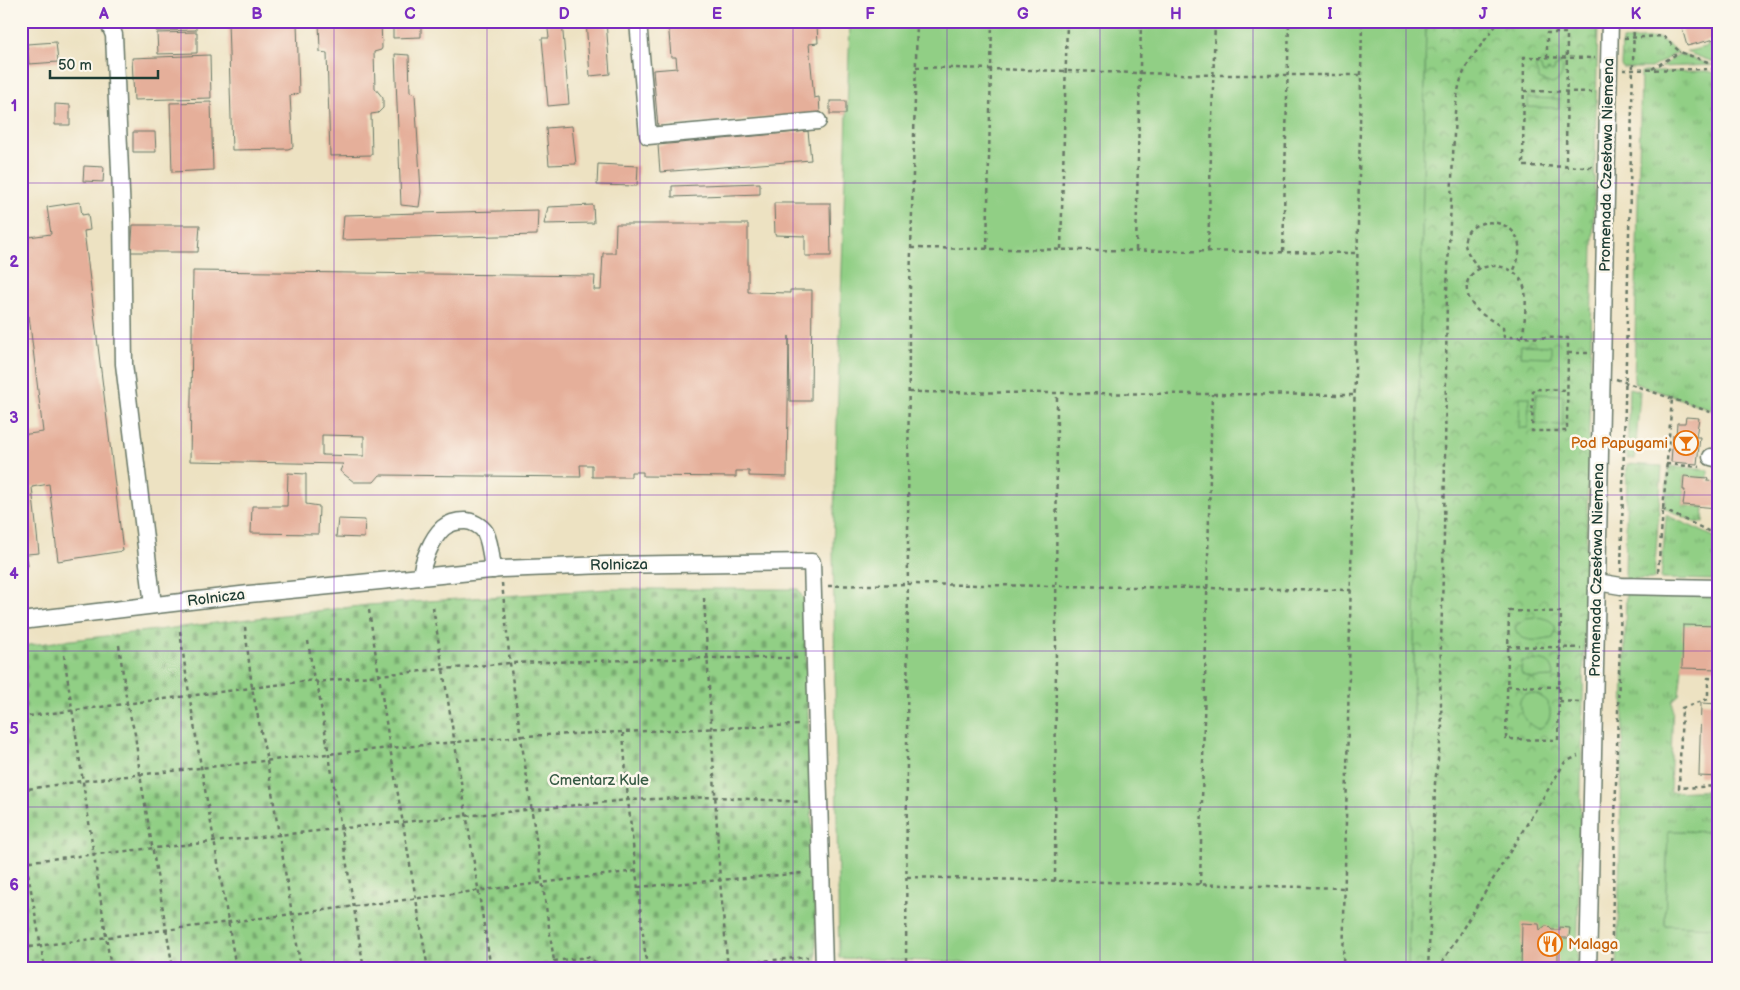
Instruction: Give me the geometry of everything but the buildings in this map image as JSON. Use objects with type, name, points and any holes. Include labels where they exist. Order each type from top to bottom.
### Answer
[{"type":"street","points":[[108,21],[114,35],[121,185],[124,364],[153,606]]},
{"type":"street","points":[[638,21],[648,136],[818,122]]},
{"type":"street","name":"Promenada Czesława Niemena","points":[[1588,969],[1610,29]]},
{"type":"street","points":[[421,577],[422,564],[436,538],[444,527],[456,521],[471,521],[484,530],[497,570]]},
{"type":"street","name":"Rolnicza","points":[[21,621],[497,570],[606,565],[812,562],[824,962]]},
{"type":"street","points":[[1597,582],[1621,586],[1719,588]]},
{"type":"path","points":[[906,969],[908,876],[909,392],[917,21]]},
{"type":"path","points":[[986,249],[992,21]]},
{"type":"path","points":[[1061,250],[1067,21]]},
{"type":"path","points":[[1136,250],[1141,21]]},
{"type":"path","points":[[1208,251],[1215,21]]},
{"type":"path","points":[[1283,252],[1289,21]]},
{"type":"path","points":[[1343,969],[1362,21]]},
{"type":"path","points":[[1428,969],[1434,860],[1435,783],[1442,728],[1440,680],[1447,290],[1455,112],[1458,91],[1464,71],[1499,21]]},
{"type":"path","points":[[1611,969],[1634,21]]},
{"type":"path","points":[[1610,29],[1633,38],[1663,36],[1680,52],[1719,67]]},
{"type":"path","points":[[1547,58],[1547,32],[1567,33],[1566,167]]},
{"type":"path","points":[[1650,70],[1680,52]]},
{"type":"path","points":[[1589,167],[1523,166],[1524,57],[1590,58]]},
{"type":"path","points":[[916,67],[1214,75],[1361,75]]},
{"type":"path","points":[[1609,70],[1719,67]]},
{"type":"path","points":[[1524,91],[1590,92]]},
{"type":"path","points":[[1478,269],[1467,251],[1465,238],[1471,228],[1476,225],[1493,222],[1508,228],[1516,236],[1520,254],[1513,272]]},
{"type":"path","points":[[911,248],[1358,253]]},
{"type":"path","points":[[1523,337],[1525,291],[1521,282],[1513,272],[1494,265],[1478,269],[1470,277],[1468,284],[1470,301],[1478,311],[1503,328],[1504,337],[1568,338],[1568,390],[1567,431],[1532,431],[1533,389],[1568,390]]},
{"type":"path","points":[[1568,353],[1583,353]]},
{"type":"path","points":[[1602,374],[1719,415]]},
{"type":"path","points":[[909,392],[1354,395]]},
{"type":"path","points":[[1054,880],[1057,393]]},
{"type":"path","points":[[1200,884],[1212,394]]},
{"type":"path","points":[[1656,586],[1672,399]]},
{"type":"path","points":[[1666,464],[1710,467],[1715,458]]},
{"type":"path","points":[[1662,509],[1719,536]]},
{"type":"path","points":[[497,570],[555,969]]},
{"type":"path","points":[[814,586],[909,584],[1351,590]]},
{"type":"path","points":[[704,598],[720,881],[728,969]]},
{"type":"path","points":[[433,607],[491,969]]},
{"type":"path","points":[[369,610],[390,748],[428,969]]},
{"type":"path","points":[[1509,610],[1561,612],[1558,740],[1506,739],[1508,646],[1509,610]]},
{"type":"path","points":[[245,627],[252,688],[267,761],[301,969]]},
{"type":"path","points":[[180,631],[200,769],[215,841],[236,969]]},
{"type":"path","points":[[308,641],[364,969]]},
{"type":"path","points":[[119,645],[127,703],[135,734],[140,775],[173,969]]},
{"type":"path","points":[[1508,646],[1579,648]]},
{"type":"path","points":[[64,656],[111,969]]},
{"type":"path","points":[[21,717],[252,688],[510,662],[803,658]]},
{"type":"path","points":[[1719,679],[1708,678],[1708,699],[1682,708],[1679,788],[1719,786]]},
{"type":"path","points":[[1507,686],[1560,687]]},
{"type":"path","points":[[1559,702],[1578,702]]},
{"type":"path","points":[[21,790],[82,781],[327,754],[521,736],[799,725]]},
{"type":"path","points":[[623,733],[628,800],[647,969]]},
{"type":"path","points":[[1438,969],[1565,762],[1592,748]]},
{"type":"path","points":[[21,862],[532,808],[628,800],[716,797],[802,802]]},
{"type":"path","points":[[21,834],[45,969]]},
{"type":"path","points":[[21,948],[636,871]]},
{"type":"path","points":[[638,887],[804,873]]},
{"type":"path","points":[[908,876],[1344,888]]},
{"type":"path","points":[[554,960],[588,957],[605,969]]},
{"type":"path","points":[[670,969],[727,964],[824,962]]},
{"type":"green space","points":[[850,21],[1426,21],[1408,969],[1150,969],[839,958],[833,547]]},
{"type":"green space","points":[[1426,21],[1598,21],[1577,969],[1408,969]]},
{"type":"green space","points":[[1659,38],[1678,52],[1651,68],[1623,68],[1621,66],[1622,40]]},
{"type":"green space","points":[[1719,43],[1719,64],[1686,52],[1716,44]]},
{"type":"green space","points":[[1679,54],[1712,65],[1661,67]]},
{"type":"green space","points":[[1558,61],[1563,67],[1562,76],[1559,80],[1552,84],[1539,79],[1535,67],[1538,65],[1541,67],[1542,72],[1546,73],[1548,70],[1552,72],[1559,65]]},
{"type":"green space","points":[[1707,71],[1719,74],[1719,79],[1715,80],[1719,94],[1719,412],[1634,383],[1641,72]]},
{"type":"green space","points":[[1528,98],[1559,99],[1559,108],[1528,107]]},
{"type":"green space","points":[[1521,345],[1551,346],[1551,357],[1520,356]]},
{"type":"green space","points":[[1629,388],[1640,391],[1635,459],[1627,458]]},
{"type":"green space","points":[[1536,394],[1563,395],[1563,425],[1536,424]]},
{"type":"green space","points":[[1520,397],[1529,397],[1528,428],[1519,428]]},
{"type":"green space","points":[[1627,464],[1662,466],[1654,579],[1625,578]]},
{"type":"green space","points":[[1669,466],[1708,470],[1708,478],[1684,477],[1683,505],[1704,507],[1703,523],[1695,522],[1664,508]]},
{"type":"green space","points":[[1666,515],[1719,539],[1719,580],[1661,579]]},
{"type":"green space","name":"Cmentarz Kule","points":[[608,589],[798,589],[804,600],[817,969],[21,969],[21,646],[368,605]]},
{"type":"green space","points":[[1626,592],[1719,596],[1719,626],[1682,668],[1679,695],[1673,700],[1670,792],[1719,790],[1719,832],[1668,831],[1665,925],[1719,927],[1719,969],[1617,969]]},
{"type":"green space","points":[[1535,617],[1552,622],[1555,629],[1553,638],[1542,640],[1525,639],[1517,632],[1515,627],[1526,618]]},
{"type":"green space","points":[[1522,661],[1543,661],[1547,663],[1553,670],[1554,677],[1532,678],[1523,675],[1521,672]]},
{"type":"green space","points":[[1528,693],[1542,697],[1550,708],[1549,720],[1538,729],[1528,723],[1521,712],[1520,701]]},
{"type":"green space","points":[[1668,831],[1719,832],[1716,927],[1665,925]]},
{"type":"place","name":"Pod Papugami","points":[[1686,443]]},
{"type":"place","name":"Malaga","points":[[1550,944]]}]
